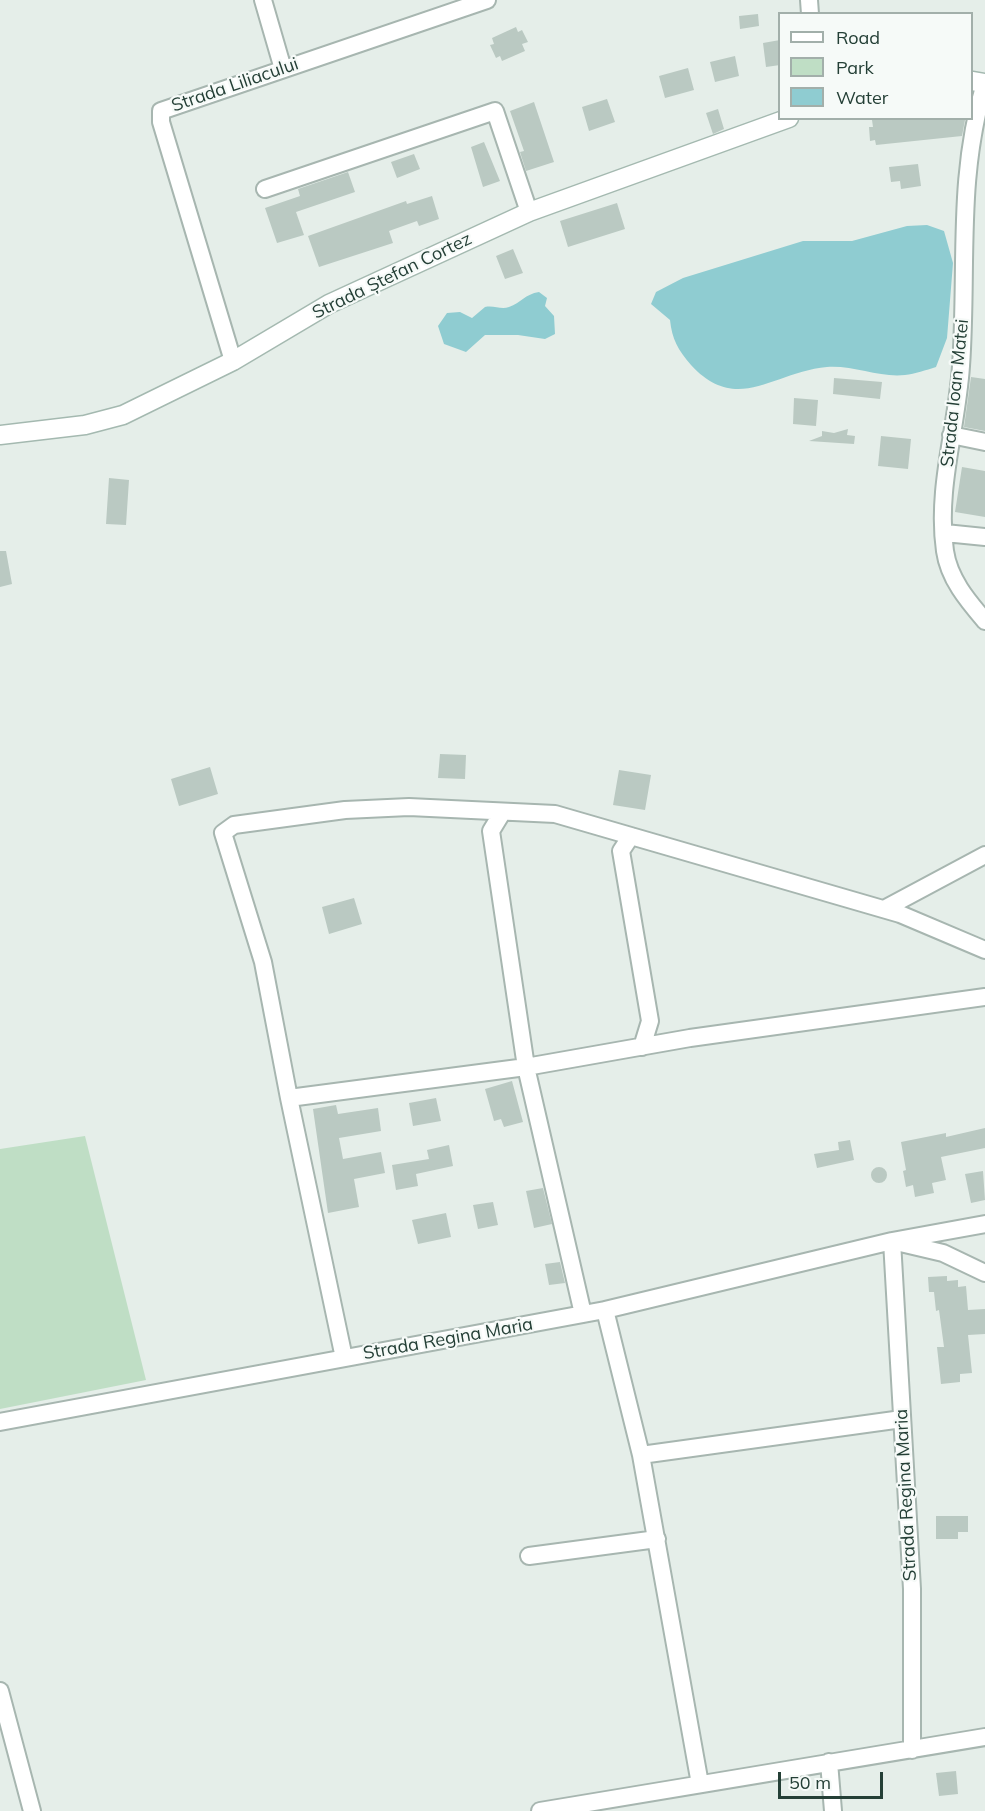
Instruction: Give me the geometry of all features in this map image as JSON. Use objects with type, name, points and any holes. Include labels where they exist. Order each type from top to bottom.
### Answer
[{"type":"street","points":[[263,0],[283,69]]},
{"type":"street","name":"Strada Liliacului","points":[[233,361],[161,122],[161,111],[488,0]]},
{"type":"street","name":"Strada Ioan Matei","points":[[985,83],[970,141],[964,203],[961,369],[946,475],[945,533],[947,559],[958,586],[985,621]]},
{"type":"street","points":[[265,189],[495,111],[529,212]]},
{"type":"street","name":"Strada Ștefan Cortez","points":[[0,435],[85,425],[123,415],[233,361],[329,304],[529,212],[783,120]]},
{"type":"street","points":[[951,435],[985,442]]},
{"type":"street","points":[[945,533],[985,537]]},
{"type":"street","points":[[344,1358],[263,962],[223,833],[234,825],[345,810],[409,807],[555,814],[884,909],[985,950]]},
{"type":"street","points":[[502,813],[492,831],[525,1067],[583,1314]]},
{"type":"street","points":[[631,836],[621,851],[650,1021],[642,1047]]},
{"type":"street","points":[[884,909],[985,855]]},
{"type":"street","points":[[289,1098],[525,1067],[642,1047],[985,997]]},
{"type":"street","points":[[892,1241],[985,1224]]},
{"type":"street","name":"Strada Regina Maria","points":[[0,1422],[605,1310],[892,1241],[943,1253],[985,1273]]},
{"type":"street","name":"Strada Regina Maria","points":[[892,1241],[912,1589],[912,1750]]},
{"type":"street","points":[[605,1310],[641,1455],[700,1784]]},
{"type":"street","points":[[641,1455],[902,1419]]},
{"type":"street","points":[[529,1556],[657,1539]]},
{"type":"street","points":[[0,1691],[32,1811]]},
{"type":"street","points":[[540,1811],[985,1737]]},
{"type":"street","points":[[829,1762],[833,1811]]},
{"type":"green space","points":[[85,1136],[146,1380],[0,1409],[0,1149]]},
{"type":"water","points":[[927,225],[944,231],[953,263],[947,338],[936,367],[920,372],[896,375],[827,367],[808,370],[756,387],[740,389],[724,387],[708,380],[691,365],[676,344],[670,320],[651,304],[656,292],[683,278],[803,241],[852,241],[907,226]]},
{"type":"water","points":[[539,292],[547,298],[545,306],[554,316],[555,334],[545,339],[518,335],[485,335],[466,352],[444,344],[438,326],[447,313],[460,312],[472,318],[485,307],[509,307]]},
{"type":"building","points":[[758,14],[759,26],[740,29],[739,16]]},
{"type":"building","points":[[516,27],[518,32],[522,30],[528,42],[522,44],[525,51],[502,61],[500,56],[496,58],[490,45],[494,44],[492,38]]},
{"type":"building","points":[[778,40],[778,65],[766,67],[763,43]]},
{"type":"building","points":[[735,56],[739,76],[715,82],[710,62]]},
{"type":"building","points":[[688,68],[694,90],[665,98],[659,76]]},
{"type":"building","points":[[607,99],[615,122],[589,131],[582,107]]},
{"type":"building","points":[[534,102],[554,162],[526,171],[520,152],[524,151],[510,111]]},
{"type":"building","points":[[718,109],[724,129],[713,134],[706,113]]},
{"type":"building","points":[[872,120],[965,120],[962,136],[876,145],[875,140],[870,141],[869,127],[873,127]]},
{"type":"building","points":[[484,142],[500,181],[483,187],[471,147]]},
{"type":"building","points":[[414,154],[420,169],[397,178],[391,162]]},
{"type":"building","points":[[918,164],[921,186],[901,189],[900,181],[891,182],[889,167]]},
{"type":"building","points":[[348,172],[355,192],[296,212],[304,235],[277,243],[265,208],[300,196],[298,189]]},
{"type":"building","points":[[432,196],[439,219],[419,226],[417,221],[389,231],[393,243],[319,267],[308,236],[406,201],[407,204]]},
{"type":"building","points":[[617,203],[625,229],[568,247],[560,221]]},
{"type":"building","points":[[513,249],[523,273],[505,279],[496,256]]},
{"type":"building","points":[[971,377],[985,379],[985,431],[964,427]]},
{"type":"building","points":[[834,378],[882,382],[880,399],[833,394]]},
{"type":"building","points":[[794,398],[818,400],[816,426],[793,424]]},
{"type":"building","points":[[848,429],[847,435],[855,436],[854,444],[809,441],[822,436],[822,431],[834,433]]},
{"type":"building","points":[[881,436],[911,439],[908,469],[878,466]]},
{"type":"building","points":[[962,467],[985,471],[985,517],[955,512]]},
{"type":"building","points":[[109,478],[129,480],[126,525],[106,524]]},
{"type":"building","points":[[0,551],[6,551],[12,584],[0,587]]},
{"type":"building","points":[[440,754],[466,755],[465,779],[438,778]]},
{"type":"building","points":[[210,767],[218,794],[179,806],[171,779]]},
{"type":"building","points":[[619,770],[651,775],[645,810],[613,805]]},
{"type":"building","points":[[354,898],[362,924],[329,934],[322,907]]},
{"type":"building","points":[[512,1081],[523,1122],[504,1127],[501,1119],[494,1121],[485,1089]]},
{"type":"building","points":[[436,1098],[441,1121],[413,1126],[409,1103]]},
{"type":"building","points":[[336,1105],[338,1114],[378,1108],[381,1131],[339,1138],[343,1159],[381,1152],[385,1173],[354,1179],[359,1207],[328,1213],[313,1109]]},
{"type":"building","points":[[985,1128],[985,1148],[941,1157],[946,1180],[932,1183],[934,1193],[915,1197],[913,1185],[906,1187],[903,1171],[906,1170],[901,1142],[946,1133],[946,1137]]},
{"type":"building","points":[[850,1140],[854,1160],[817,1168],[814,1154],[839,1150],[838,1142]]},
{"type":"building","points":[[449,1145],[453,1166],[416,1174],[418,1186],[396,1190],[392,1165],[429,1159],[427,1150]]},
{"type":"building","points":[[879,1167],[885,1169],[887,1175],[885,1181],[879,1183],[873,1181],[871,1175],[873,1169]]},
{"type":"building","points":[[983,1171],[985,1200],[971,1203],[965,1174]]},
{"type":"building","points":[[543,1188],[552,1224],[534,1228],[526,1191]]},
{"type":"building","points":[[493,1202],[498,1225],[478,1229],[473,1205]]},
{"type":"building","points":[[446,1213],[451,1237],[418,1244],[412,1220]]},
{"type":"building","points":[[560,1262],[565,1283],[549,1285],[545,1264]]},
{"type":"building","points":[[947,1276],[947,1281],[958,1280],[958,1287],[966,1286],[968,1310],[985,1309],[985,1334],[968,1335],[972,1373],[960,1374],[960,1382],[941,1384],[937,1347],[944,1347],[939,1310],[936,1311],[934,1292],[929,1292],[928,1277]]},
{"type":"building","points":[[936,1516],[968,1516],[968,1532],[958,1532],[958,1539],[936,1539]]},
{"type":"building","points":[[956,1771],[958,1794],[939,1796],[936,1773]]}]
